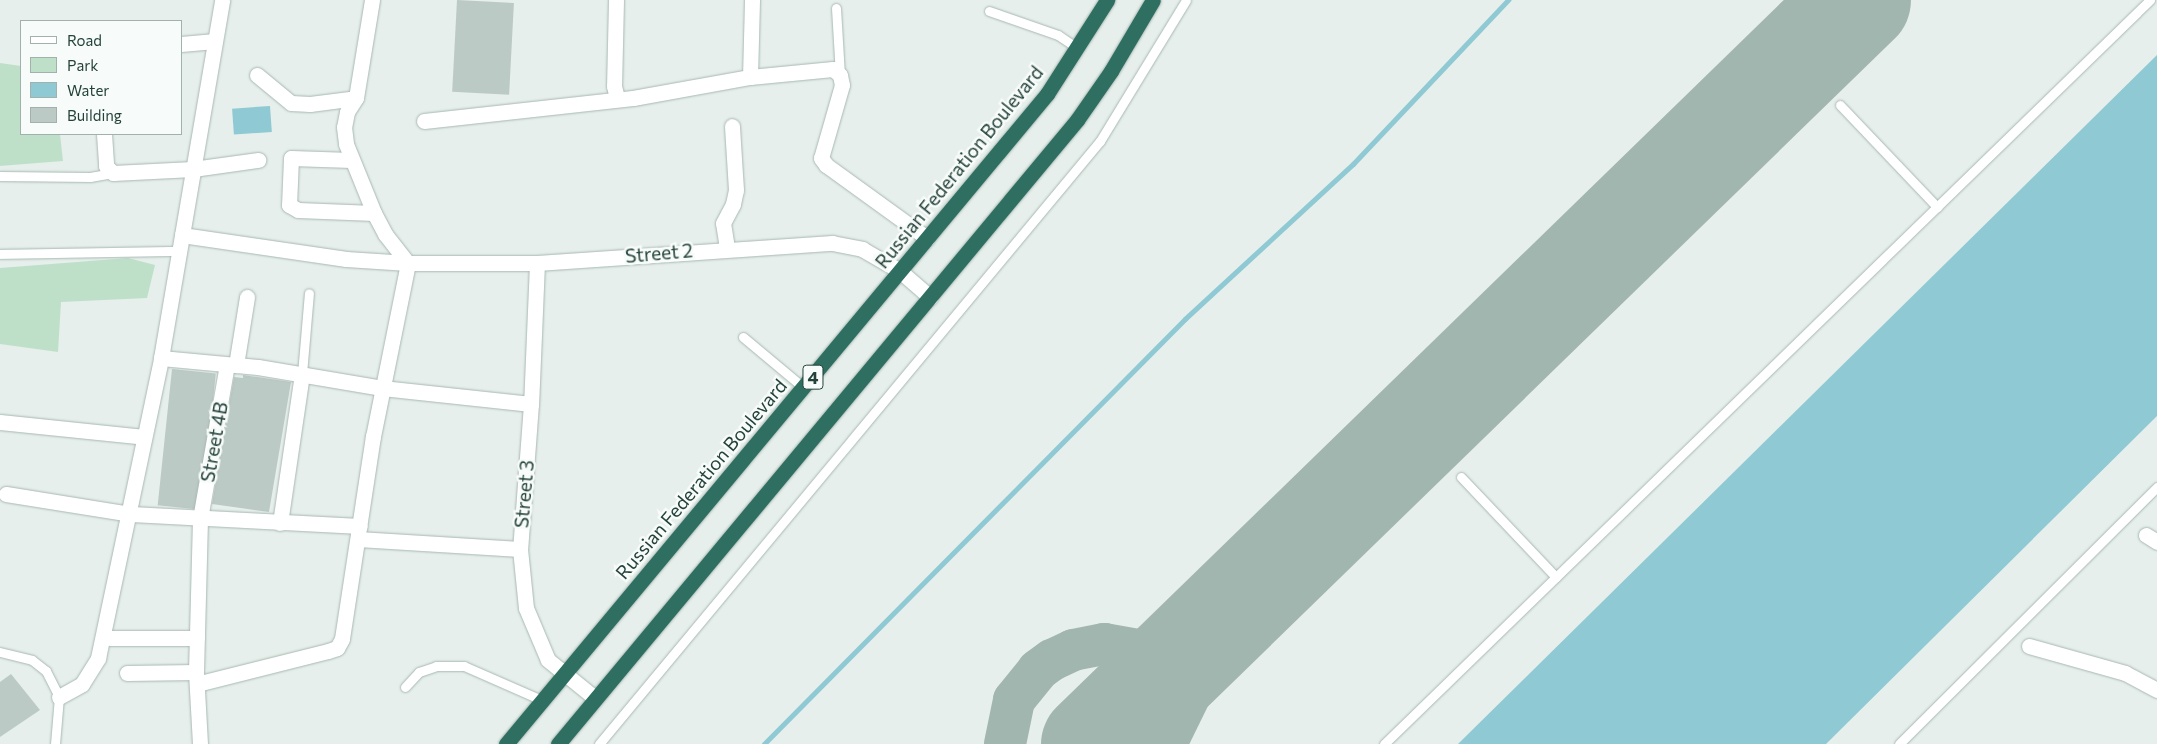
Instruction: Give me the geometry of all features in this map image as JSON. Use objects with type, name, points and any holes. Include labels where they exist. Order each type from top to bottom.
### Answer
[{"type":"highway","name":"Russian Federation Boulevard","points":[[506,744],[1048,94],[1107,0]]},
{"type":"highway","name":"4","points":[[558,744],[1077,120],[1111,71],[1153,0]]},
{"type":"street","points":[[59,697],[82,684],[98,658],[131,514],[144,437],[161,358],[222,0]]},
{"type":"street","points":[[127,673],[196,678],[337,648],[342,639],[382,388],[408,263],[385,234],[374,213],[351,160],[344,127],[347,112],[356,98],[372,0]]},
{"type":"street","points":[[616,0],[614,86],[617,98]]},
{"type":"street","points":[[750,77],[752,0]]},
{"type":"street","points":[[182,44],[215,40]]},
{"type":"street","points":[[424,121],[617,98],[750,77],[833,69],[840,75],[842,85],[821,158],[826,165],[927,238]]},
{"type":"street","points":[[257,75],[291,103],[310,104],[356,98]]},
{"type":"street","points":[[727,248],[723,223],[733,204],[736,190],[732,126]]},
{"type":"street","points":[[104,135],[106,166],[113,173],[193,168],[258,160]]},
{"type":"street","points":[[351,160],[291,158],[289,205],[298,210],[374,213]]},
{"type":"street","name":"Street 2","points":[[182,235],[346,259],[408,263],[537,263],[727,248],[832,243],[862,249],[900,271],[930,297]]},
{"type":"street","name":"Street 3","points":[[537,263],[531,404],[520,549],[526,608],[548,660],[595,698]]},
{"type":"street","name":"Street 4B","points":[[200,744],[196,678],[200,519],[247,296]]},
{"type":"street","points":[[161,358],[302,374],[382,388],[531,404]]},
{"type":"street","points":[[280,523],[302,374]]},
{"type":"street","points":[[0,422],[144,437]]},
{"type":"street","points":[[6,494],[131,514],[280,523],[520,549]]},
{"type":"street","points":[[110,638],[197,638]]},
{"type":"street","points":[[2029,646],[2125,673],[2157,690]]},
{"type":"lane","points":[[599,744],[1100,141],[1186,0]]},
{"type":"lane","points":[[1384,744],[2150,0]]},
{"type":"lane","points":[[836,8],[840,75]]},
{"type":"lane","points":[[989,11],[1058,35],[1077,48]]},
{"type":"lane","points":[[1840,105],[1937,207]]},
{"type":"lane","points":[[0,176],[90,176],[113,173]]},
{"type":"lane","points":[[0,254],[180,251]]},
{"type":"lane","points":[[302,374],[309,293]]},
{"type":"lane","points":[[743,337],[804,388]]},
{"type":"lane","points":[[1461,477],[1556,577]]},
{"type":"lane","points":[[1899,744],[2157,487]]},
{"type":"lane","points":[[0,652],[32,660],[46,671],[59,697],[55,744]]},
{"type":"lane","points":[[405,687],[419,672],[436,666],[464,666],[542,700]]},
{"type":"green space","points":[[0,63],[20,66],[20,135],[60,135],[63,161],[0,166]]},
{"type":"green space","points":[[128,258],[155,265],[147,298],[61,302],[58,352],[0,344],[0,268]]},
{"type":"water","points":[[2157,55],[2157,416],[1826,744],[1458,744]]},
{"type":"water","points":[[270,106],[272,132],[234,135],[232,109]]},
{"type":"building","points":[[457,0],[514,3],[509,95],[452,92]]},
{"type":"building","points":[[172,369],[216,374],[201,510],[158,505]]},
{"type":"building","points":[[243,375],[291,382],[269,512],[212,504],[234,377],[243,378]]},
{"type":"building","points":[[11,674],[40,710],[0,737],[0,682]]},
{"type":"waterway","points":[[764,744],[1185,319],[1353,164],[1508,0]]},
{"type":"taxiway","points":[[1166,744],[1232,609]]},
{"type":"taxiway","points":[[1005,744],[1014,700],[1038,670],[1052,660],[1073,650],[1104,644],[1143,651],[1159,650],[1219,621]]},
{"type":"runway","points":[[1093,744],[1858,0]]}]
